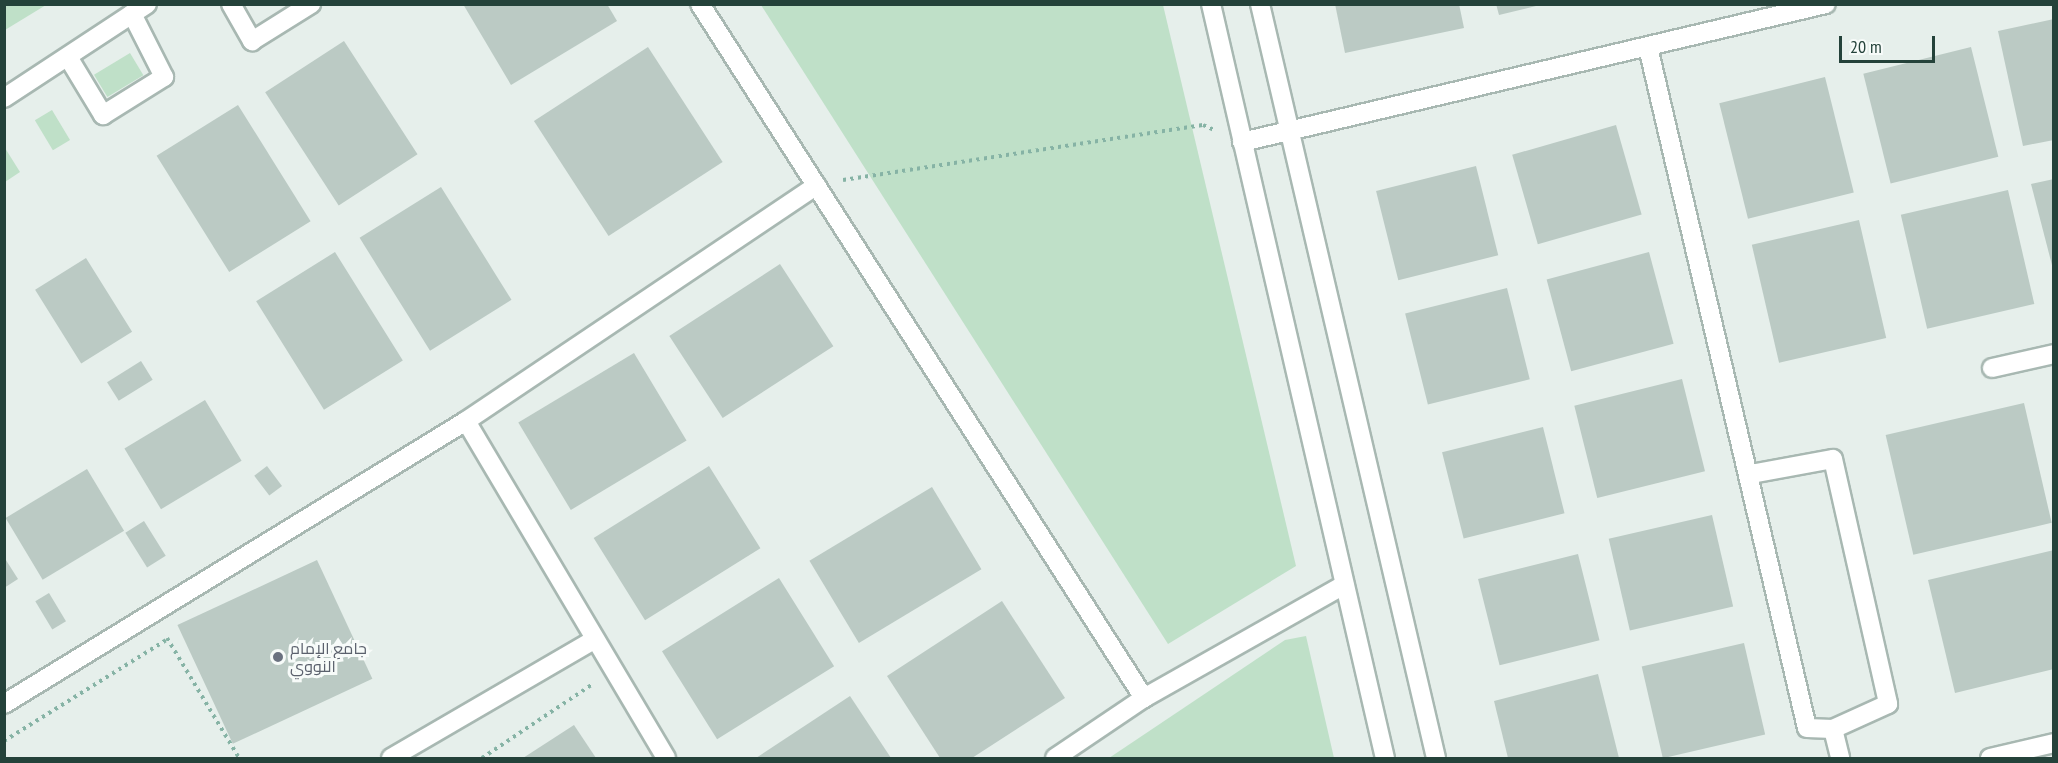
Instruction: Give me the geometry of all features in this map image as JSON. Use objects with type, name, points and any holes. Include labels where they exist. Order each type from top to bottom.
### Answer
[{"type":"street","points":[[231,4],[252,41],[311,4]]},
{"type":"street","points":[[700,4],[1144,698]]},
{"type":"street","points":[[1210,4],[1384,759]]},
{"type":"street","points":[[1260,4],[1436,759]]},
{"type":"street","points":[[1242,142],[1826,4]]},
{"type":"street","points":[[4,98],[139,9],[164,76],[103,115],[68,57]]},
{"type":"street","points":[[1648,46],[1751,474],[1807,728],[1833,729],[1888,704],[1833,459],[1751,474]]},
{"type":"street","points":[[4,704],[466,421],[816,186]]},
{"type":"street","points":[[1992,368],[2054,354]]},
{"type":"street","points":[[466,421],[592,641],[666,759]]},
{"type":"street","points":[[1055,759],[1144,698],[1344,585]]},
{"type":"street","points":[[391,759],[592,641]]},
{"type":"street","points":[[1833,729],[1840,759]]},
{"type":"street","points":[[1990,759],[2054,743]]},
{"type":"path","points":[[816,186],[1203,125],[1242,142]]},
{"type":"path","points":[[153,613],[239,759]]},
{"type":"path","points":[[4,741],[168,639]]},
{"type":"path","points":[[482,759],[611,672]]},
{"type":"green space","points":[[5,4],[46,4],[46,5],[5,30]]},
{"type":"green space","points":[[761,5],[1163,5],[1296,566],[1168,644]]},
{"type":"green space","points":[[130,53],[143,75],[107,97],[94,75]]},
{"type":"green space","points":[[52,110],[70,140],[53,150],[35,120]]},
{"type":"green space","points":[[5,148],[20,172],[4,182]]},
{"type":"green space","points":[[1306,636],[1334,758],[1109,758],[1285,640]]},
{"type":"building","points":[[463,4],[607,4],[617,21],[511,85]]},
{"type":"building","points":[[1335,4],[1459,4],[1464,28],[1345,53]]},
{"type":"building","points":[[1496,4],[1540,4],[1540,5],[1499,15]]},
{"type":"building","points":[[2054,19],[2054,140],[2023,146],[1998,31]]},
{"type":"building","points":[[344,41],[418,154],[339,205],[265,92]]},
{"type":"building","points":[[648,47],[723,162],[609,236],[534,121]]},
{"type":"building","points":[[1971,47],[1998,157],[1891,183],[1863,74]]},
{"type":"building","points":[[1825,77],[1854,192],[1748,219],[1719,103]]},
{"type":"building","points":[[238,105],[311,221],[229,272],[157,156]]},
{"type":"building","points":[[1616,125],[1642,214],[1538,244],[1512,155]]},
{"type":"building","points":[[1476,166],[1498,255],[1398,280],[1376,191]]},
{"type":"building","points":[[2054,179],[2054,269],[2053,269],[2031,184]]},
{"type":"building","points":[[441,187],[511,300],[430,351],[360,238]]},
{"type":"building","points":[[2008,190],[2034,304],[1927,329],[1901,215]]},
{"type":"building","points":[[1859,220],[1886,338],[1779,363],[1752,245]]},
{"type":"building","points":[[335,252],[403,361],[324,410],[256,301]]},
{"type":"building","points":[[1649,252],[1674,344],[1571,371],[1547,279]]},
{"type":"building","points":[[86,258],[132,332],[81,364],[35,290]]},
{"type":"building","points":[[780,264],[833,346],[723,418],[669,336]]},
{"type":"building","points":[[1507,288],[1530,379],[1428,405],[1405,313]]},
{"type":"building","points":[[634,353],[687,440],[571,510],[518,423]]},
{"type":"building","points":[[141,361],[153,380],[119,401],[107,382]]},
{"type":"building","points":[[1682,379],[1705,471],[1597,498],[1574,406]]},
{"type":"building","points":[[205,400],[242,461],[161,509],[124,448]]},
{"type":"building","points":[[2024,403],[2052,523],[1913,555],[1886,435]]},
{"type":"building","points":[[1543,427],[1565,513],[1464,539],[1442,452]]},
{"type":"building","points":[[267,466],[282,486],[269,496],[254,476]]},
{"type":"building","points":[[709,466],[760,548],[645,620],[594,538]]},
{"type":"building","points":[[87,469],[124,531],[43,580],[6,518]]},
{"type":"building","points":[[932,487],[981,569],[859,643],[809,561]]},
{"type":"building","points":[[1712,515],[1733,607],[1630,630],[1609,539]]},
{"type":"building","points":[[144,521],[166,556],[147,567],[125,533]]},
{"type":"building","points":[[2054,550],[2054,669],[1955,693],[1928,580]]},
{"type":"building","points":[[1578,554],[1600,640],[1500,665],[1478,579]]},
{"type":"building","points":[[4,557],[18,579],[4,588]]},
{"type":"building","points":[[317,560],[372,679],[233,744],[177,625]]},
{"type":"building","points":[[779,578],[834,666],[717,739],[662,651]]},
{"type":"building","points":[[49,593],[66,621],[52,630],[35,601]]},
{"type":"building","points":[[1002,601],[1065,698],[972,758],[940,758],[887,676]]},
{"type":"building","points":[[1744,643],[1765,735],[1663,758],[1642,667]]},
{"type":"building","points":[[1598,674],[1619,758],[1508,758],[1494,701]]},
{"type":"building","points":[[850,696],[891,758],[756,758]]},
{"type":"building","points":[[574,725],[596,758],[523,758]]},
{"type":"place","name":"جامع الإمام النووي","points":[[278,657]]}]
